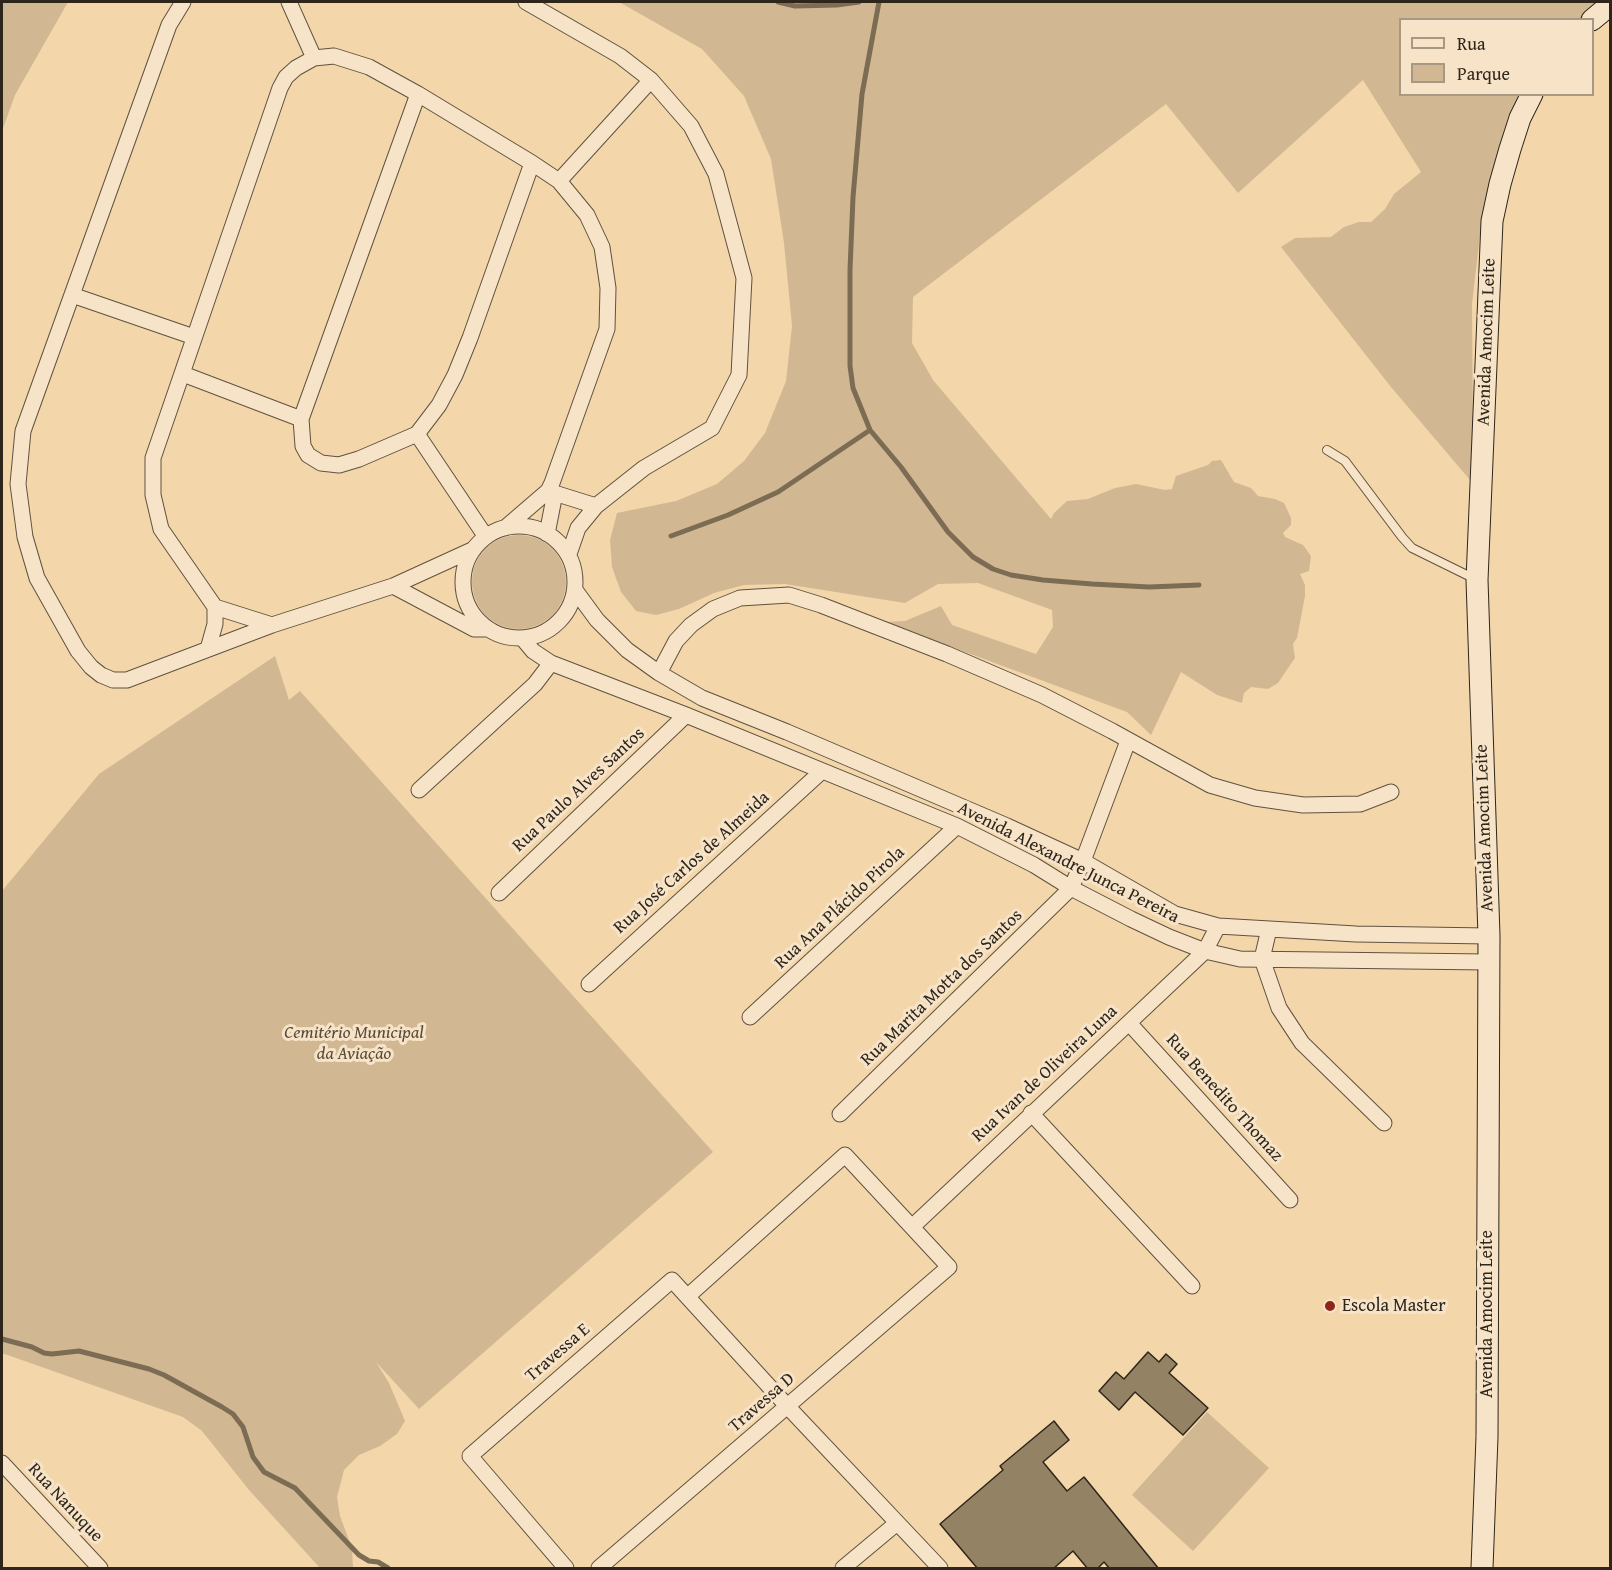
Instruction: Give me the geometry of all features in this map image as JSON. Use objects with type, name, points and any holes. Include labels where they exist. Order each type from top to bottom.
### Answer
[{"type":"street","points":[[183,2],[170,25],[23,431],[18,484],[25,537],[38,578],[78,651],[91,667],[107,678],[127,680],[272,625],[393,586],[474,549]]},
{"type":"street","points":[[289,2],[314,58]]},
{"type":"street","points":[[526,2],[620,56],[651,80],[691,126],[716,174],[744,278],[739,375],[712,428],[645,468],[596,506],[578,528],[568,554]]},
{"type":"street","points":[[1594,18],[1611,5]]},
{"type":"street","points":[[208,650],[215,624],[215,607],[161,529],[153,495],[153,458],[280,88],[291,72],[314,58],[334,56],[352,60],[418,94],[559,181],[588,215],[602,247],[608,288],[607,329],[551,492],[547,534]]},
{"type":"street","points":[[559,181],[651,80]]},
{"type":"street","points":[[418,94],[301,418],[303,446],[308,456],[321,463],[339,465],[359,459],[417,434],[439,405],[455,375],[532,163]]},
{"type":"street","name":"Avenida Amocim Leite","points":[[1482,1569],[1487,1437],[1489,936],[1478,580],[1492,220],[1510,149],[1520,118],[1531,96]]},
{"type":"street","points":[[72,295],[194,337]]},
{"type":"street","points":[[183,374],[301,418]]},
{"type":"street","points":[[417,434],[486,537]]},
{"type":"street","points":[[551,492],[596,506]]},
{"type":"street","points":[[486,629],[469,610],[462,585],[465,566],[474,549],[486,537],[505,528],[551,492]]},
{"type":"street","points":[[393,586],[474,629],[486,629],[510,638],[523,639],[535,636],[558,623],[566,613],[574,590],[575,578],[568,554],[547,534],[530,527],[505,528]]},
{"type":"street","name":"Avenida Alexandre Junca Pereira","points":[[574,590],[597,620],[627,650],[659,673],[702,698],[1007,826],[1083,861],[1175,914],[1218,926],[1356,934],[1489,936]]},
{"type":"street","points":[[659,673],[676,641],[691,625],[713,609],[740,598],[789,595],[821,605],[957,658],[1042,695],[1210,785],[1255,798],[1303,805],[1360,804],[1391,792]]},
{"type":"street","points":[[215,607],[272,625]]},
{"type":"street","name":"Avenida Alexandre Junca Pereira","points":[[523,639],[533,651],[551,663],[686,715],[957,826],[1034,865],[1071,888],[1169,937],[1205,951],[1240,959],[1488,962]]},
{"type":"street","points":[[419,790],[536,684],[551,663]]},
{"type":"street","name":"Rua Paulo Alves Santos","points":[[499,892],[686,715]]},
{"type":"street","points":[[1071,888],[1128,741]]},
{"type":"street","name":"Rua José Carlos de Almeida","points":[[589,984],[821,772]]},
{"type":"street","name":"Rua Ana Plácido Pirola","points":[[750,1017],[957,826]]},
{"type":"street","name":"Rua Marita Motta dos Santos","points":[[840,1114],[1071,888]]},
{"type":"street","name":"Rua Ivan de Oliveira Luna","points":[[913,1226],[1205,951],[1218,926]]},
{"type":"street","points":[[1269,929],[1263,959],[1279,1008],[1302,1043],[1384,1123]]},
{"type":"street","name":"Rua Benedito Thomaz","points":[[1129,1023],[1290,1200]]},
{"type":"street","points":[[1031,1113],[1192,1286]]},
{"type":"street","points":[[913,1226],[845,1155],[688,1296],[788,1407],[940,1569]]},
{"type":"street","name":"Travessa D","points":[[599,1569],[949,1267],[913,1226]]},
{"type":"street","name":"Travessa E","points":[[566,1569],[470,1456],[672,1280],[688,1296]]},
{"type":"street","name":"Rua Nanuque","points":[[3,1468],[99,1569]]},
{"type":"street","points":[[843,1569],[897,1523]]},
{"type":"lane","points":[[1327,450],[1345,461],[1412,548],[1478,580]]},
{"type":"green space","points":[[2,2],[68,2],[15,95],[2,131]]},
{"type":"green space","points":[[619,2],[1606,2],[1586,18],[1399,18],[1399,96],[1523,96],[1504,136],[1493,169],[1482,218],[1472,304],[1473,432],[1470,480],[1391,387],[1281,247],[1295,238],[1331,237],[1344,227],[1359,222],[1371,222],[1385,209],[1394,194],[1421,172],[1363,80],[1238,193],[1166,104],[913,297],[912,343],[933,380],[1051,519],[1067,501],[1088,499],[1115,488],[1136,484],[1165,490],[1172,489],[1176,476],[1208,465],[1212,461],[1221,460],[1234,482],[1251,488],[1258,496],[1284,503],[1291,518],[1291,525],[1283,533],[1285,537],[1303,545],[1311,556],[1309,571],[1300,574],[1305,585],[1305,596],[1297,638],[1293,644],[1295,658],[1278,683],[1268,689],[1251,687],[1244,693],[1242,703],[1217,695],[1181,672],[1151,735],[1127,712],[884,622],[905,621],[941,606],[952,625],[1036,654],[1053,627],[1052,610],[978,583],[938,584],[905,603],[785,584],[744,585],[714,593],[679,609],[656,615],[636,611],[621,592],[612,567],[610,540],[617,513],[676,501],[717,484],[744,461],[765,433],[786,381],[792,326],[784,243],[771,159],[744,96],[702,49]]},
{"type":"green space","points":[[519,535],[537,539],[552,549],[562,564],[566,582],[562,600],[552,615],[537,625],[519,629],[501,625],[486,615],[476,600],[472,582],[476,564],[486,549],[501,539]]},
{"type":"green space","name":"Cemitério Municipal da Aviação","points":[[275,656],[289,700],[300,691],[713,1152],[419,1409],[376,1362],[389,1383],[405,1421],[397,1434],[380,1446],[359,1455],[344,1470],[337,1497],[340,1516],[352,1548],[353,1568],[320,1568],[249,1490],[202,1431],[183,1417],[2,1353],[2,891],[99,774]]},
{"type":"green space","points":[[1207,1412],[1269,1468],[1193,1551],[1132,1495]]},
{"type":"building","points":[[1148,1352],[1159,1362],[1166,1354],[1177,1364],[1169,1373],[1208,1408],[1183,1435],[1135,1392],[1119,1410],[1099,1391],[1116,1372],[1124,1379]]},
{"type":"building","points":[[1054,1421],[1069,1440],[1043,1462],[1067,1491],[1084,1477],[1159,1569],[1110,1569],[1104,1562],[1097,1569],[1088,1569],[1073,1551],[1053,1569],[978,1569],[940,1524],[1003,1470],[1000,1466]]},
{"type":"waterway","points":[[778,2],[795,6],[859,2]]},
{"type":"waterway","points":[[879,2],[862,94],[853,197],[850,270],[850,366],[853,388],[870,430],[901,467],[948,532],[973,557],[993,569],[1011,575],[1043,580],[1092,584],[1149,587],[1199,585]]},
{"type":"waterway","points":[[671,536],[728,515],[778,492],[870,430]]},
{"type":"waterway","points":[[2,1339],[32,1347],[44,1353],[79,1351],[149,1369],[222,1407],[233,1414],[243,1427],[253,1457],[264,1472],[295,1488],[359,1555],[388,1568]]},
{"type":"place","name":"Escola Master","points":[[1330,1306]]}]
